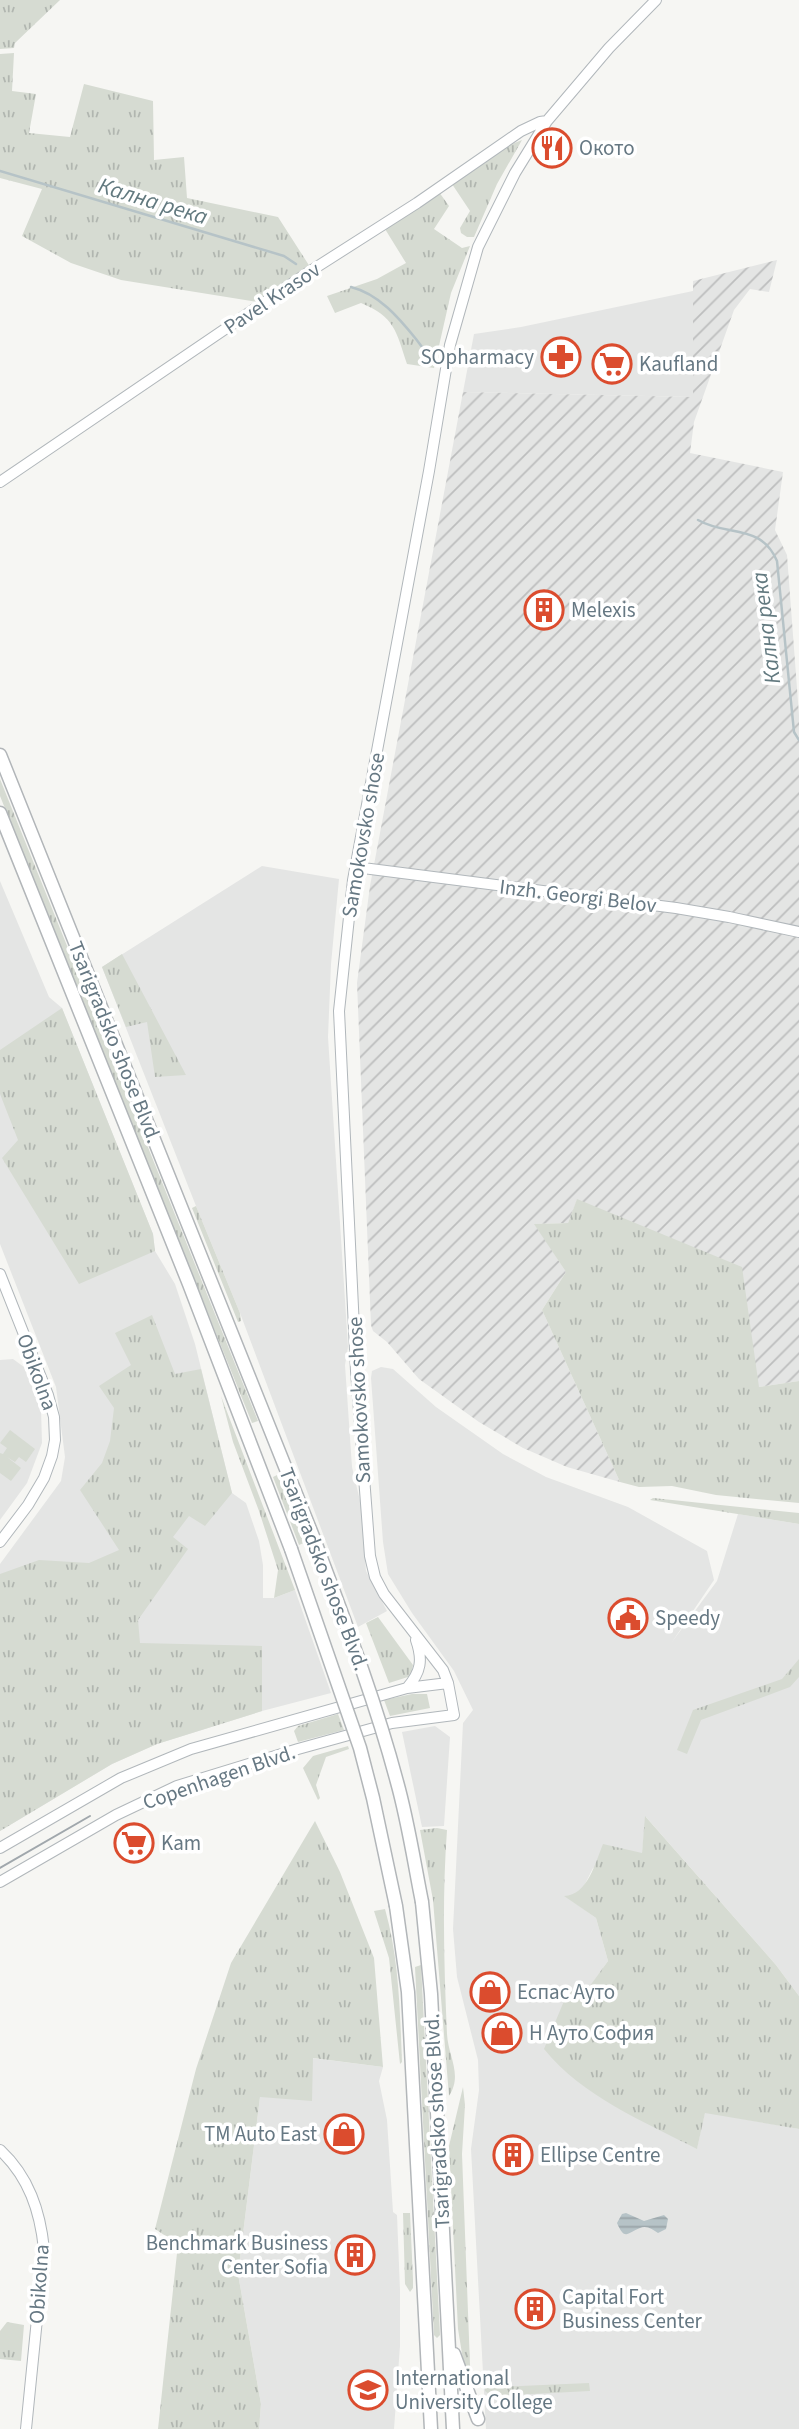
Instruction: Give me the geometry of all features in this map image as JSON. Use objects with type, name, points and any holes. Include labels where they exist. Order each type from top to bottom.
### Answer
[{"type":"highway","name":"Tsarigradsko shose Blvd.","points":[[0,755],[314,1539],[386,1741],[422,1902],[431,1994],[453,2429]]},
{"type":"highway","name":"Tsarigradsko shose Blvd.","points":[[0,813],[189,1284],[291,1549],[360,1748],[396,1906],[408,1992],[431,2429]]},
{"type":"highway","points":[[448,2333],[458,2369],[478,2419]]},
{"type":"main road","name":"Samokovsko shose","points":[[454,1715],[448,1683],[442,1669],[384,1594],[375,1577],[370,1556],[365,1505],[340,1011],[345,941],[355,867],[451,338],[478,247],[500,200],[547,121],[609,48],[656,0]]},
{"type":"main road","name":"Pavel Krasov","points":[[0,482],[302,276],[417,203],[521,131],[547,121]]},
{"type":"main road","name":"Inzh. Georgi Belov","points":[[355,867],[676,908],[799,932]]},
{"type":"main road","name":"Obikolna","points":[[0,1274],[48,1395],[54,1417],[55,1440],[44,1478],[28,1505],[0,1542]]},
{"type":"main road","points":[[407,1688],[421,1667],[420,1651],[414,1633]]},
{"type":"main road","name":"Copenhagen Blvd.","points":[[0,1848],[102,1788],[150,1765],[218,1741],[407,1688],[448,1683]]},
{"type":"main road","name":"Copenhagen Blvd.","points":[[0,1882],[116,1815],[177,1786],[392,1723],[454,1715]]},
{"type":"main road","name":"Obikolna","points":[[0,2150],[27,2184],[41,2221],[44,2249],[26,2429]]},
{"type":"shaded area","points":[[777,260],[769,292],[750,289],[734,310],[694,422],[690,453],[783,472],[775,530],[787,555],[799,715],[799,1381],[759,1387],[577,1200],[568,1223],[535,1224],[566,1272],[542,1310],[620,1482],[567,1467],[523,1448],[479,1422],[419,1379],[387,1342],[373,1331],[357,983],[370,886],[463,392],[693,397],[693,281]]},
{"type":"shaded area","points":[[693,291],[693,397],[463,392],[474,334],[521,327]]},
{"type":"shaded area","points":[[262,866],[339,879],[328,1037],[348,1347],[345,1365],[352,1467],[361,1505],[366,1571],[387,1611],[358,1627],[240,1313],[102,967]]},
{"type":"shaded area","points":[[0,881],[49,997],[62,1008],[153,1234],[155,1251],[175,1284],[195,1344],[232,1493],[246,1503],[259,1541],[263,1565],[263,1598],[274,1598],[295,1590],[331,1693],[262,1711],[157,1744],[112,1764],[0,1831],[0,1564],[61,1481],[65,1457],[56,1387],[0,1244]]},
{"type":"shaded area","points":[[13,1359],[24,1367],[41,1409],[42,1443],[27,1483],[0,1520],[0,1360]]},
{"type":"shaded area","points":[[381,1367],[393,1369],[436,1407],[503,1454],[546,1477],[628,1507],[707,1551],[714,1580],[672,1642],[717,1581],[738,1514],[799,1524],[799,1996],[776,1965],[646,1817],[642,1853],[593,1868],[583,1888],[574,1896],[565,1896],[596,1918],[608,1961],[581,1999],[570,1989],[697,2148],[705,2112],[799,2129],[799,2429],[486,2429],[471,2149],[479,2090],[478,2060],[457,1977],[453,1929],[463,1723],[473,1710],[454,1671],[388,1574],[383,1542],[371,1378],[372,1371]]},
{"type":"shaded area","points":[[435,1726],[450,1737],[444,1826],[422,1827],[402,1732]]},
{"type":"shaded area","points":[[312,2058],[383,2067],[379,2081],[387,2120],[393,2212],[397,2215],[400,2290],[400,2346],[394,2429],[259,2429],[261,2404],[238,2274],[260,2097]]},
{"type":"shaded area","points":[[626,2213],[644,2221],[664,2215],[668,2219],[666,2229],[658,2233],[643,2227],[625,2234],[617,2223],[622,2214]]},
{"type":"green space","points":[[0,0],[60,0],[15,43],[14,48],[0,49]]},
{"type":"green space","points":[[14,53],[12,91],[36,94],[29,133],[70,137],[84,84],[153,101],[154,160],[184,157],[187,198],[278,217],[312,270],[264,303],[121,280],[71,263],[22,236],[42,189],[0,178],[0,54]]},
{"type":"green space","points":[[522,140],[497,184],[474,237],[467,237],[461,233],[460,228],[470,211],[452,184]]},
{"type":"green space","points":[[439,192],[449,206],[434,229],[462,248],[470,246],[451,293],[434,368],[407,364],[393,326],[381,314],[361,303],[335,313],[327,296],[377,279],[406,263],[385,229]]},
{"type":"green space","points":[[0,779],[258,1421],[252,1423],[0,796]]},
{"type":"green space","points":[[122,954],[186,1075],[155,1077],[147,1022],[126,1027],[102,967]]},
{"type":"green space","points":[[62,1008],[153,1234],[155,1251],[79,1284],[2,1158],[18,1140],[0,1094],[0,1050]]},
{"type":"green space","points":[[577,1199],[742,1267],[759,1387],[799,1381],[799,1503],[716,1495],[672,1486],[639,1487],[620,1482],[542,1310],[566,1272],[534,1224],[568,1223]]},
{"type":"green space","points":[[196,1206],[241,1321],[238,1322],[192,1208]]},
{"type":"green space","points":[[152,1315],[175,1374],[201,1369],[232,1493],[205,1526],[189,1516],[173,1537],[188,1549],[138,1620],[140,1643],[262,1646],[262,1711],[157,1744],[112,1764],[0,1831],[0,1574],[39,1560],[89,1563],[119,1550],[80,1490],[102,1463],[110,1441],[114,1408],[99,1386],[131,1365],[115,1333]]},
{"type":"green space","points":[[221,1396],[295,1590],[274,1598],[278,1570],[233,1442]]},
{"type":"green space","points":[[10,1430],[35,1449],[26,1462],[19,1457],[15,1462],[7,1457],[21,1468],[11,1481],[0,1473],[0,1453],[3,1454],[7,1448],[0,1443]]},
{"type":"green space","points":[[279,1474],[306,1542],[299,1545],[273,1477]]},
{"type":"green space","points":[[653,1498],[799,1513],[799,1524],[650,1500]]},
{"type":"green space","points":[[378,1617],[413,1665],[411,1676],[389,1683],[366,1623]]},
{"type":"green space","points":[[799,1659],[799,1677],[790,1687],[701,1720],[687,1754],[677,1750],[693,1710],[782,1679]]},
{"type":"green space","points":[[427,1694],[430,1708],[390,1716],[384,1700]]},
{"type":"green space","points":[[338,1714],[344,1730],[298,1742],[294,1731],[298,1726]]},
{"type":"green space","points":[[348,1746],[349,1749],[326,1757],[316,1785],[320,1798],[318,1800],[303,1768],[313,1756]]},
{"type":"green space","points":[[645,1816],[776,1965],[799,1996],[799,2129],[705,2113],[697,2149],[635,2118],[595,2094],[560,2066],[544,2049],[569,1989],[581,1998],[608,1961],[596,1918],[564,1896],[579,1890],[585,1884],[603,1844],[642,1853]]},
{"type":"green space","points":[[315,1821],[340,1872],[374,1958],[383,2067],[313,2058],[312,2101],[260,2097],[238,2274],[261,2404],[259,2429],[158,2429],[178,2244],[155,2229],[196,2069],[231,1963]]},
{"type":"green space","points":[[420,1830],[447,1830],[445,1983],[447,2034],[455,2073],[449,2096],[433,1900]]},
{"type":"green space","points":[[385,1909],[398,1985],[400,2064],[389,1958],[374,1911]]},
{"type":"green space","points":[[421,1965],[440,2335],[437,2338],[434,2335],[415,1967]]},
{"type":"green space","points":[[463,2087],[465,2105],[462,2154],[471,2391],[458,2329],[449,2146]]},
{"type":"green space","points":[[403,2213],[410,2213],[413,2288],[410,2292],[405,2284]]},
{"type":"green space","points":[[7,2322],[24,2325],[21,2361],[0,2359],[0,2331]]},
{"type":"green space","points":[[485,2380],[497,2387],[589,2383],[590,2391],[491,2396],[485,2391]]},
{"type":"waterway","name":"Кална река","points":[[0,171],[284,256],[296,264]]},
{"type":"waterway","name":"Кална река","points":[[351,287],[371,295],[388,308],[425,351],[436,359]]},
{"type":"waterway","name":"Кална река","points":[[698,520],[753,536],[770,549],[777,561],[794,732],[799,740]]},
{"type":"tram line","points":[[0,1868],[90,1816]]},
{"type":"place","name":"Окото","points":[[552,148]]},
{"type":"place","name":"SOpharmacy","points":[[561,357]]},
{"type":"place","name":"Kaufland","points":[[612,364]]},
{"type":"place","name":"Мelexis","points":[[544,610]]},
{"type":"place","name":"Speedy","points":[[628,1618]]},
{"type":"place","name":"Kam","points":[[134,1843]]},
{"type":"place","name":"Еспас Ауто","points":[[490,1992]]},
{"type":"place","name":"Н Ауто София","points":[[502,2033]]},
{"type":"place","name":"TM Auto East","points":[[344,2134]]},
{"type":"place","name":"Ellipse Centre","points":[[513,2155]]},
{"type":"place","name":"Benchmark Business Center Sofia","points":[[355,2255]]},
{"type":"place","name":"Capital Fort Business Center","points":[[535,2309]]},
{"type":"place","name":"International University College","points":[[368,2390]]}]
